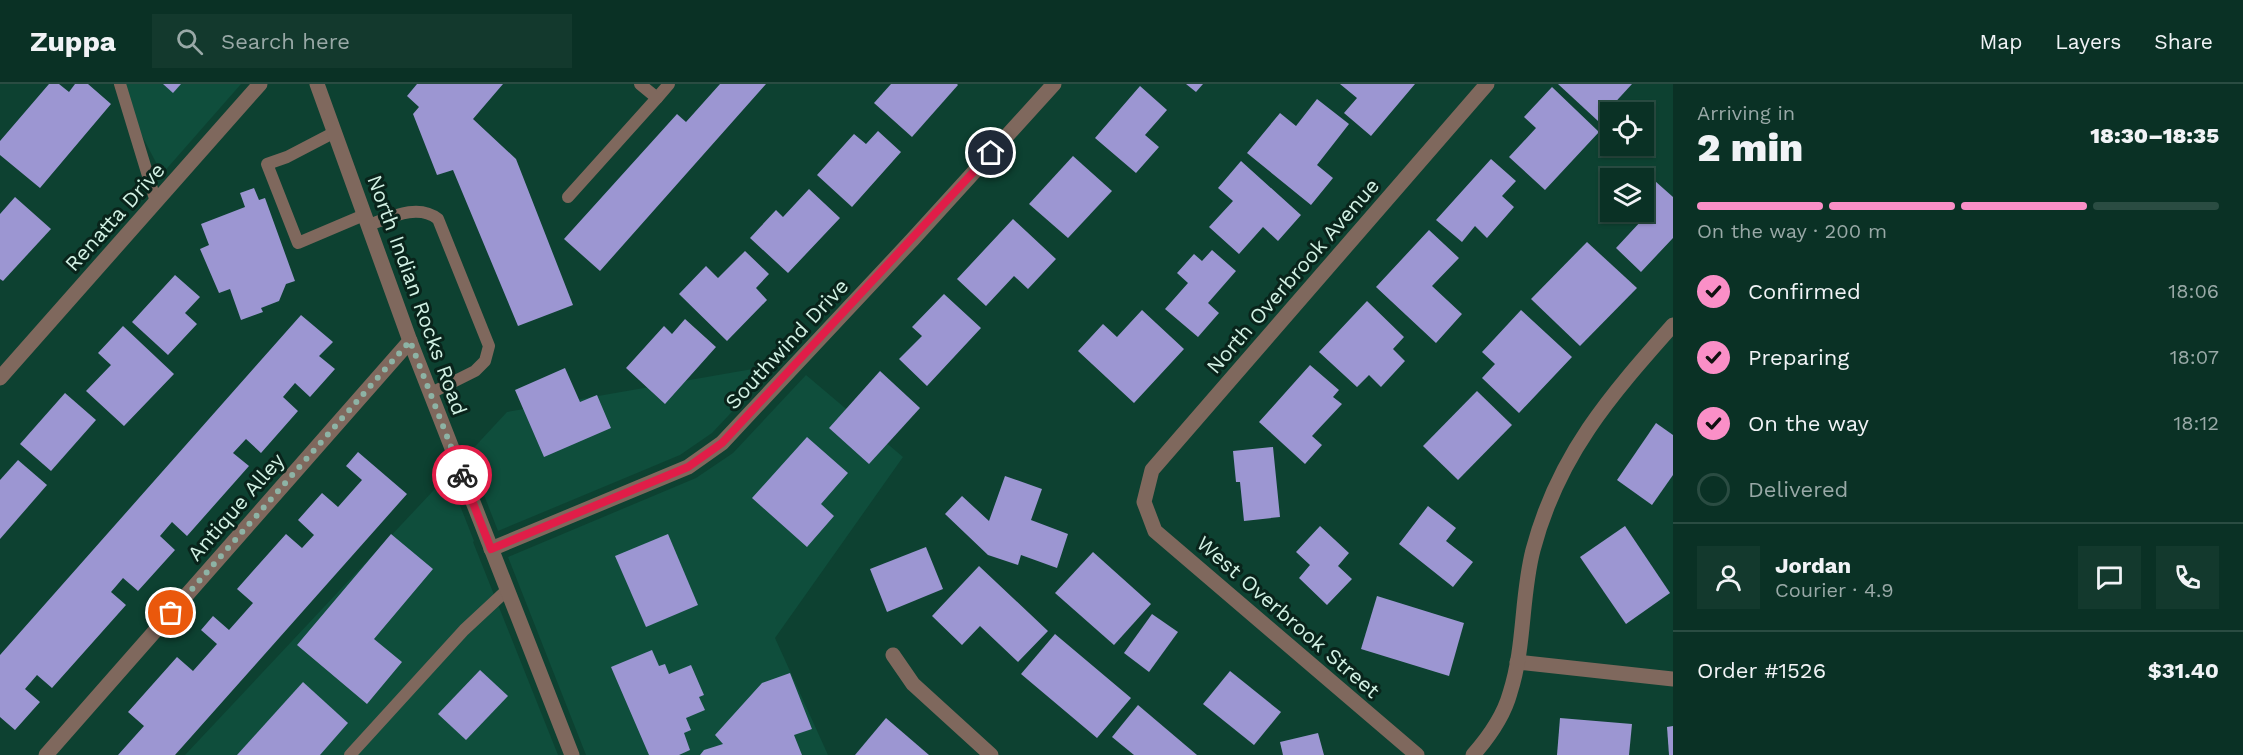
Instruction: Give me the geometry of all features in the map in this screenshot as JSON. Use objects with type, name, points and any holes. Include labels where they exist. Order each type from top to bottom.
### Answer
[{"type":"street","name":"Renatta Drive","points":[[0,378],[260,84]]},
{"type":"street","name":"North Indian Rocks Road","points":[[317,84],[410,341],[572,755]]},
{"type":"street","name":"Southwind Drive","points":[[491,549],[688,467],[722,443],[1054,84]]},
{"type":"street","name":"North Overbrook Avenue","points":[[1144,502],[1152,470],[1487,84]]},
{"type":"street","points":[[1473,755],[1487,739],[1510,695],[1533,551],[1555,489],[1573,451],[1612,394],[1673,325]]},
{"type":"street","name":"Antique Alley","points":[[46,755],[410,341]]},
{"type":"street","name":"West Overbrook Street","points":[[1144,502],[1155,531],[1417,755]]},
{"type":"street","points":[[893,654],[913,684],[991,755]]},
{"type":"street","points":[[1517,662],[1673,679]]},
{"type":"lane","points":[[120,84],[156,202]]},
{"type":"lane","points":[[640,84],[657,98]]},
{"type":"lane","points":[[568,197],[669,84]]},
{"type":"lane","points":[[335,132],[287,157],[267,164],[298,243],[366,220],[398,214],[416,211],[429,212],[438,219],[489,346],[485,361],[475,371],[431,393]]},
{"type":"lane","points":[[350,755],[464,630],[507,590]]},
{"type":"shaded area","points":[[115,84],[241,84],[162,174]]},
{"type":"shaded area","points":[[776,365],[712,433],[680,455],[498,531],[468,454],[507,412]]},
{"type":"shaded area","points":[[806,375],[903,457],[775,638],[828,755],[586,755],[508,557],[696,478],[733,453]]},
{"type":"shaded area","points":[[448,475],[558,755],[185,755]]},
{"type":"building","points":[[49,84],[59,84],[69,92],[75,84],[88,84],[111,104],[40,188],[0,155],[0,141]]},
{"type":"building","points":[[163,84],[181,84],[173,93]]},
{"type":"building","points":[[417,84],[503,84],[473,119],[516,159],[573,305],[518,326],[453,170],[437,175],[413,114],[419,107],[407,96]]},
{"type":"building","points":[[720,84],[766,84],[600,271],[564,239],[677,114],[686,122]]},
{"type":"building","points":[[891,84],[958,85],[912,137],[874,103]]},
{"type":"building","points":[[1186,84],[1203,84],[1196,92]]},
{"type":"building","points":[[1340,84],[1415,84],[1371,136],[1344,113],[1357,98]]},
{"type":"building","points":[[1558,84],[1632,84],[1615,102],[1600,102],[1598,121]]},
{"type":"building","points":[[1140,86],[1167,110],[1145,135],[1159,147],[1136,173],[1095,138]]},
{"type":"building","points":[[1552,87],[1599,132],[1545,190],[1509,157],[1536,128],[1524,117]]},
{"type":"building","points":[[1317,99],[1349,124],[1317,165],[1333,178],[1311,205],[1247,153],[1280,113],[1296,126]]},
{"type":"building","points":[[878,131],[901,152],[852,207],[817,175],[854,134],[866,144]]},
{"type":"building","points":[[1073,156],[1112,191],[1068,238],[1029,204]]},
{"type":"building","points":[[1491,159],[1516,181],[1502,196],[1514,207],[1487,238],[1475,226],[1462,242],[1436,220]]},
{"type":"building","points":[[1241,161],[1301,215],[1278,241],[1263,227],[1239,254],[1209,227],[1233,201],[1218,188]]},
{"type":"building","points":[[1654,182],[1673,197],[1673,238],[1641,272],[1616,248],[1640,222],[1654,222]]},
{"type":"building","points":[[254,188],[259,200],[265,198],[295,281],[286,284],[279,301],[261,308],[263,312],[241,320],[230,289],[219,293],[200,249],[209,245],[201,224],[245,207],[240,193]]},
{"type":"building","points":[[809,189],[840,218],[788,273],[750,238],[776,210],[783,217]]},
{"type":"building","points":[[15,197],[51,229],[3,281],[0,279],[0,214]]},
{"type":"building","points":[[1013,219],[1056,259],[1028,289],[1014,276],[986,306],[957,279]]},
{"type":"building","points":[[1429,230],[1459,258],[1432,286],[1462,314],[1436,343],[1376,287]]},
{"type":"building","points":[[1587,242],[1637,288],[1580,346],[1531,299]]},
{"type":"building","points":[[1212,250],[1236,271],[1208,303],[1219,313],[1198,337],[1165,309],[1188,283],[1177,273],[1194,254],[1202,261]]},
{"type":"building","points":[[745,251],[769,274],[756,288],[767,300],[727,341],[679,294],[706,266],[718,278]]},
{"type":"building","points":[[175,275],[200,297],[185,313],[197,324],[168,355],[132,322]]},
{"type":"building","points":[[944,294],[981,328],[927,386],[899,359],[922,336],[912,327]]},
{"type":"building","points":[[1367,301],[1404,337],[1393,349],[1405,361],[1381,387],[1369,375],[1357,387],[1319,352]]},
{"type":"building","points":[[1142,310],[1184,349],[1134,403],[1078,351],[1103,324],[1117,337]]},
{"type":"building","points":[[1521,310],[1572,357],[1519,413],[1482,378],[1495,364],[1482,352]]},
{"type":"building","points":[[301,315],[333,342],[319,356],[335,369],[310,397],[295,383],[283,397],[298,411],[261,453],[246,439],[233,453],[249,466],[187,536],[172,522],[160,536],[175,550],[138,591],[123,578],[111,592],[126,605],[52,688],[37,675],[25,689],[40,702],[15,730],[0,717],[0,655]]},
{"type":"building","points":[[685,319],[716,347],[665,404],[626,368],[664,326],[672,334]]},
{"type":"building","points":[[123,326],[174,374],[124,426],[86,391],[111,365],[98,353]]},
{"type":"building","points":[[1310,365],[1339,390],[1333,397],[1342,404],[1312,436],[1322,445],[1305,464],[1259,422]]},
{"type":"building","points":[[565,368],[580,402],[597,395],[611,428],[544,457],[515,390]]},
{"type":"building","points":[[880,371],[920,408],[869,464],[829,428]]},
{"type":"building","points":[[1477,391],[1512,425],[1458,480],[1423,446]]},
{"type":"building","points":[[65,393],[96,420],[51,471],[20,444]]},
{"type":"building","points":[[1656,423],[1673,435],[1673,475],[1652,505],[1617,480]]},
{"type":"building","points":[[807,437],[848,473],[821,504],[834,516],[807,547],[752,498]]},
{"type":"building","points":[[1273,447],[1280,517],[1244,521],[1240,482],[1236,482],[1233,451]]},
{"type":"building","points":[[358,452],[407,494],[175,755],[118,755],[144,726],[128,712],[177,657],[193,671],[217,644],[201,630],[213,616],[229,630],[253,603],[237,589],[252,572],[286,534],[302,548],[314,535],[298,520],[322,493],[338,507],[362,480],[346,466]]},
{"type":"building","points":[[18,460],[47,485],[0,539],[0,480]]},
{"type":"building","points":[[1005,476],[1042,489],[1031,520],[1068,534],[1057,568],[1021,555],[1018,565],[988,555],[945,514],[962,496],[989,521]]},
{"type":"building","points":[[1428,506],[1456,528],[1446,541],[1473,562],[1453,587],[1399,544]]},
{"type":"building","points":[[1320,526],[1349,553],[1338,566],[1352,579],[1327,605],[1299,578],[1310,565],[1296,552]]},
{"type":"building","points":[[1625,526],[1670,593],[1626,624],[1580,557]]},
{"type":"building","points":[[391,534],[433,569],[374,639],[402,662],[367,704],[297,645]]},
{"type":"building","points":[[668,534],[698,605],[646,627],[615,556]]},
{"type":"building","points":[[926,547],[943,589],[887,612],[870,569]]},
{"type":"building","points":[[1093,552],[1151,604],[1114,645],[1055,593]]},
{"type":"building","points":[[979,566],[1048,631],[1018,662],[980,626],[962,645],[932,616]]},
{"type":"building","points":[[1377,596],[1464,623],[1449,676],[1361,649]]},
{"type":"building","points":[[1152,614],[1178,632],[1149,672],[1124,653]]},
{"type":"building","points":[[1055,634],[1131,698],[1097,738],[1021,674]]},
{"type":"building","points":[[652,650],[659,666],[665,664],[669,674],[691,665],[704,695],[699,697],[705,710],[686,718],[691,730],[684,733],[690,750],[679,755],[649,755],[611,667]]},
{"type":"building","points":[[480,670],[508,696],[466,740],[438,714]]},
{"type":"building","points":[[1230,671],[1281,712],[1254,745],[1203,704]]},
{"type":"building","points":[[790,673],[812,729],[794,735],[802,755],[700,755],[704,750],[723,744],[715,735],[762,683]]},
{"type":"building","points":[[303,682],[348,723],[320,755],[237,755]]},
{"type":"building","points":[[1138,705],[1197,755],[1134,755],[1112,737]]},
{"type":"building","points":[[886,718],[929,755],[855,755]]},
{"type":"building","points":[[1560,718],[1632,724],[1629,755],[1557,755]]},
{"type":"building","points":[[1673,726],[1673,755],[1669,755],[1667,727]]},
{"type":"building","points":[[1318,733],[1324,755],[1283,755],[1280,742]]},
{"type":"way so far","points":[[171,613],[410,341],[462,475]]},
{"type":"route","points":[[462,475],[491,549],[688,467],[722,443],[991,153]]}]
